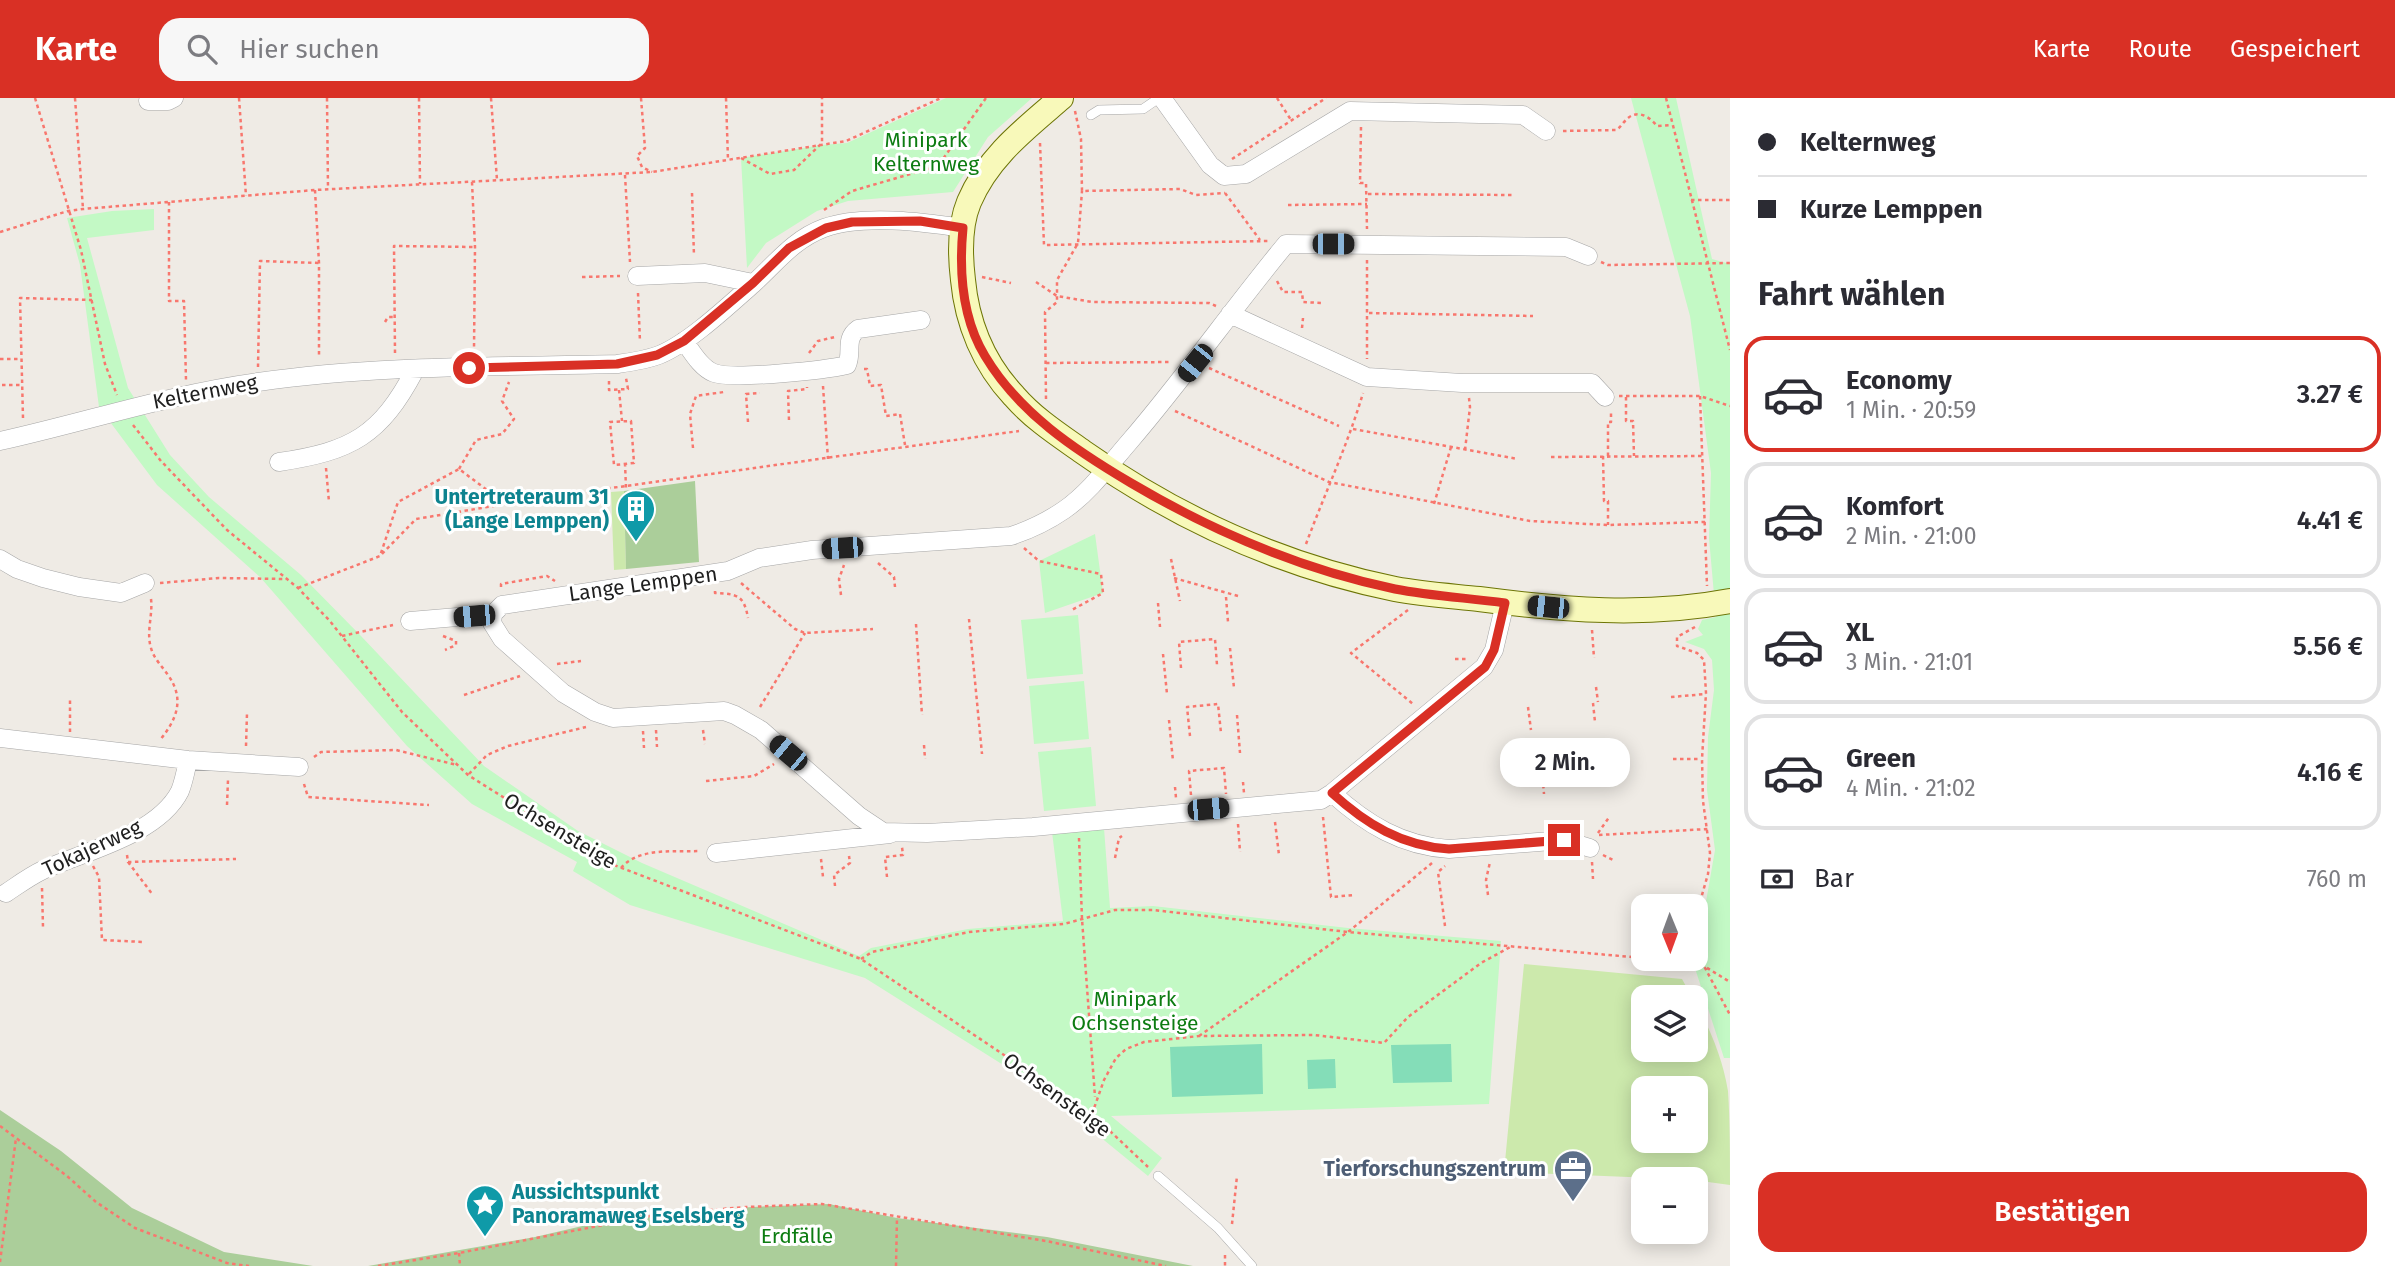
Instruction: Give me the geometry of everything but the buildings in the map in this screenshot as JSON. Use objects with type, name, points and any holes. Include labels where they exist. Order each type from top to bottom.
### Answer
[{"type":"street","points":[[148,101],[168,101],[174,98]]},
{"type":"street","points":[[1161,98],[1217,172],[1224,176],[1246,174],[1350,111],[1523,115],[1546,131]]},
{"type":"street","points":[[1068,102],[1039,116],[1002,150],[969,202],[963,228],[962,272],[975,334],[984,355],[1012,395],[1047,427],[1107,468],[1180,512],[1251,546],[1299,563],[1395,589],[1591,611],[1669,609],[1719,603]]},
{"type":"street","name":"Kelternweg","points":[[0,441],[190,393],[258,382],[395,370],[617,364],[641,360],[684,341],[753,283],[789,248],[826,228],[852,222],[920,221],[963,228]]},
{"type":"street","points":[[1286,244],[1566,247],[1588,256]]},
{"type":"street","name":"Lange Lemppen","points":[[410,621],[493,614],[502,605],[728,571],[759,558],[778,555],[812,550],[1011,536],[1028,530],[1064,510],[1087,491],[1195,363],[1286,244]]},
{"type":"street","points":[[634,276],[705,273],[753,283]]},
{"type":"street","points":[[1230,314],[1367,377],[1462,383],[1592,383],[1608,403]]},
{"type":"street","points":[[684,341],[706,368],[715,373],[806,370],[847,365],[851,356],[849,341],[852,334],[866,326],[921,320]]},
{"type":"street","points":[[279,462],[324,454],[361,438],[392,409],[415,370]]},
{"type":"street","points":[[0,559],[17,569],[79,587],[121,593],[145,583]]},
{"type":"street","points":[[716,853],[897,833],[1079,822],[1321,800],[1485,667],[1494,650],[1505,603]]},
{"type":"street","points":[[493,614],[492,623],[502,639],[580,704],[613,718],[724,711],[735,715],[761,730],[859,816],[883,832],[897,833]]},
{"type":"street","points":[[0,738],[188,760],[299,767]]},
{"type":"street","name":"Tokajerweg","points":[[6,893],[42,871],[124,838],[152,820],[175,798],[184,780],[188,760]]},
{"type":"street","points":[[1332,793],[1354,813],[1396,838],[1434,848],[1564,840],[1590,848]]},
{"type":"lane","points":[[1091,115],[1099,110],[1143,109],[1161,98]]},
{"type":"lane","points":[[1158,1176],[1219,1228],[1252,1265]]},
{"type":"path","name":"Ochsensteige","points":[[35,98],[81,250],[105,364],[122,410],[189,492],[242,544],[298,588],[342,636],[402,712],[457,765],[468,775],[606,862],[861,959],[1092,1114],[1158,1176]]},
{"type":"path","points":[[75,98],[83,209]]},
{"type":"path","points":[[239,98],[246,196]]},
{"type":"path","points":[[327,98],[328,190]]},
{"type":"path","points":[[419,98],[420,184]]},
{"type":"path","points":[[491,98],[497,180]]},
{"type":"path","points":[[641,98],[645,148],[637,156],[642,167],[652,172]]},
{"type":"path","points":[[726,98],[728,160]]},
{"type":"path","points":[[741,158],[770,174],[794,170],[822,144],[822,98]]},
{"type":"path","points":[[0,232],[83,209],[315,190],[652,172],[846,141],[941,98]]},
{"type":"path","points":[[821,212],[852,191],[938,166],[986,98]]},
{"type":"path","points":[[1277,98],[1291,120]]},
{"type":"path","points":[[1217,172],[1228,161],[1326,98]]},
{"type":"path","points":[[1665,98],[1730,350]]},
{"type":"path","points":[[298,588],[380,556],[415,519],[554,496],[1047,427],[1045,312],[1057,302],[1056,280],[1078,243],[1082,191],[1081,139],[1068,102]]},
{"type":"path","points":[[1299,563],[1352,429],[1367,377],[1367,194],[1366,183],[1360,183],[1361,111]]},
{"type":"path","points":[[1546,131],[1616,130],[1630,117],[1641,114],[1651,118],[1657,126],[1672,125]]},
{"type":"path","points":[[1039,116],[1044,245],[1261,240],[1286,244]]},
{"type":"path","points":[[625,175],[641,360]]},
{"type":"path","points":[[472,182],[475,247],[474,368]]},
{"type":"path","points":[[315,190],[319,263],[319,375]]},
{"type":"path","points":[[1082,191],[1180,190],[1196,195],[1224,193],[1261,240]]},
{"type":"path","points":[[692,193],[694,274]]},
{"type":"path","points":[[1367,194],[1512,195]]},
{"type":"path","points":[[1690,200],[1730,200]]},
{"type":"path","points":[[169,202],[169,301],[184,301],[186,382],[190,393]]},
{"type":"path","points":[[1288,205],[1367,204]]},
{"type":"path","points":[[395,370],[394,246],[475,247]]},
{"type":"path","points":[[1588,256],[1608,265],[1730,263]]},
{"type":"path","points":[[258,382],[260,261],[319,263]]},
{"type":"path","points":[[1269,265],[1283,292],[1301,292],[1303,302],[1321,303]]},
{"type":"path","points":[[962,272],[1011,282]]},
{"type":"path","points":[[582,277],[634,276]]},
{"type":"path","points":[[1036,282],[1057,296],[1092,302],[1209,303],[1230,314]]},
{"type":"path","points":[[24,435],[20,298],[92,300]]},
{"type":"path","points":[[1368,313],[1533,316]]},
{"type":"path","points":[[385,322],[388,317],[395,317]]},
{"type":"path","points":[[789,420],[788,391],[807,389],[807,355],[818,341],[852,334]]},
{"type":"path","points":[[0,359],[21,359]]},
{"type":"path","points":[[1046,363],[1173,362]]},
{"type":"path","points":[[1195,363],[1339,426]]},
{"type":"path","points":[[827,368],[822,391],[828,459]]},
{"type":"path","points":[[867,369],[870,386],[881,385],[886,416],[900,414],[906,447]]},
{"type":"path","points":[[693,448],[690,414],[696,396],[724,393],[724,374]]},
{"type":"path","points":[[2,385],[21,385]]},
{"type":"path","points":[[609,390],[628,389]]},
{"type":"path","points":[[620,390],[622,421]]},
{"type":"path","points":[[748,422],[746,394],[768,392]]},
{"type":"path","points":[[1626,396],[1626,421],[1633,421],[1634,456]]},
{"type":"path","points":[[1608,525],[1608,501],[1604,501],[1608,422],[1611,422],[1608,403],[1626,396],[1700,396],[1730,406]]},
{"type":"path","points":[[1700,396],[1705,522],[1719,603],[1693,624],[1695,629],[1677,636],[1677,646],[1697,653],[1704,660],[1706,694],[1702,758],[1703,801],[1710,853],[1702,894]]},
{"type":"path","points":[[380,556],[398,502],[458,469],[476,440],[502,434],[514,418],[502,401]]},
{"type":"path","points":[[1161,404],[1329,482],[1530,521],[1608,525],[1705,522]]},
{"type":"path","points":[[1465,450],[1469,411]]},
{"type":"path","points":[[631,421],[634,463],[625,463],[614,465],[610,422],[631,421]]},
{"type":"path","points":[[1352,429],[1518,459]]},
{"type":"path","points":[[1434,504],[1451,447]]},
{"type":"path","points":[[324,454],[329,502]]},
{"type":"path","points":[[1551,457],[1703,456]]},
{"type":"path","points":[[625,463],[626,488]]},
{"type":"path","points":[[458,469],[491,493],[554,496]]},
{"type":"path","points":[[1171,559],[1180,601]]},
{"type":"path","points":[[1039,561],[1101,574],[1103,593],[1070,611]]},
{"type":"path","points":[[878,562],[894,577],[895,587]]},
{"type":"path","points":[[841,595],[839,579],[844,564]]},
{"type":"path","points":[[733,576],[795,629],[805,633],[873,629]]},
{"type":"path","points":[[153,754],[174,722],[178,698],[174,684],[153,655],[150,645],[152,601],[145,583],[219,578],[286,579]]},
{"type":"path","points":[[1174,578],[1238,596]]},
{"type":"path","points":[[715,593],[741,598],[745,603],[748,618]]},
{"type":"path","points":[[1425,715],[1351,653],[1430,593]]},
{"type":"path","points":[[1226,597],[1228,622]]},
{"type":"path","points":[[1158,603],[1160,627]]},
{"type":"path","points":[[1591,611],[1594,659]]},
{"type":"path","points":[[970,619],[982,754]]},
{"type":"path","points":[[342,636],[410,621]]},
{"type":"path","points":[[916,624],[922,715]]},
{"type":"path","points":[[760,707],[805,633]]},
{"type":"path","points":[[440,635],[456,640],[457,645],[445,650]]},
{"type":"path","points":[[1181,668],[1179,642],[1215,639],[1217,665]]},
{"type":"path","points":[[1230,648],[1234,688]]},
{"type":"path","points":[[1163,654],[1167,694]]},
{"type":"path","points":[[464,695],[537,670]]},
{"type":"path","points":[[1595,722],[1596,687]]},
{"type":"path","points":[[1671,697],[1706,694]]},
{"type":"path","points":[[70,745],[71,697]]},
{"type":"path","points":[[1189,736],[1187,707],[1218,704],[1221,733]]},
{"type":"path","points":[[1528,708],[1531,730]]},
{"type":"path","points":[[227,805],[247,713]]},
{"type":"path","points":[[1237,715],[1240,753]]},
{"type":"path","points":[[468,775],[487,755],[613,718]]},
{"type":"path","points":[[1169,720],[1173,761]]},
{"type":"path","points":[[703,730],[705,744]]},
{"type":"path","points":[[656,732],[657,747]]},
{"type":"path","points":[[643,734],[644,748]]},
{"type":"path","points":[[924,745],[925,759]]},
{"type":"path","points":[[299,767],[321,752],[373,750],[396,750],[457,765]]},
{"type":"path","points":[[1597,751],[1599,766]]},
{"type":"path","points":[[1533,758],[1534,771]]},
{"type":"path","points":[[1673,759],[1702,758]]},
{"type":"path","points":[[1605,765],[1607,787]]},
{"type":"path","points":[[706,781],[754,776],[771,766]]},
{"type":"path","points":[[1192,810],[1189,771],[1200,770],[1224,768],[1227,807]]},
{"type":"path","points":[[1542,771],[1544,794]]},
{"type":"path","points":[[307,797],[429,805]]},
{"type":"path","points":[[1610,816],[1596,836],[1708,829]]},
{"type":"path","points":[[1324,821],[1331,897],[1354,895]]},
{"type":"path","points":[[1079,822],[1082,919],[1096,1100]]},
{"type":"path","points":[[1238,822],[1240,852]]},
{"type":"path","points":[[1275,823],[1279,855]]},
{"type":"path","points":[[887,877],[884,857],[903,855],[897,833]]},
{"type":"path","points":[[124,838],[128,862],[153,895]]},
{"type":"path","points":[[1115,858],[1119,838]]},
{"type":"path","points":[[1199,1036],[1348,932],[1449,849]]},
{"type":"path","points":[[621,868],[629,858],[643,854],[701,851],[716,853]]},
{"type":"path","points":[[87,854],[99,877],[102,940],[144,942]]},
{"type":"path","points":[[835,886],[834,875],[850,863],[848,854]]},
{"type":"path","points":[[821,856],[823,877]]},
{"type":"path","points":[[128,862],[236,859]]},
{"type":"path","points":[[1488,895],[1486,880],[1490,864]]},
{"type":"path","points":[[42,871],[43,928]]},
{"type":"path","points":[[1440,882],[1445,926]]},
{"type":"path","points":[[861,959],[872,951],[969,932],[1064,924],[1115,910],[1153,910],[1348,932],[1631,957]]},
{"type":"path","points":[[1092,1114],[1116,1058],[1126,1049],[1144,1042],[1199,1036],[1314,1035],[1384,1043],[1408,1017],[1481,963],[1514,945]]},
{"type":"path","points":[[1708,968],[1730,982]]},
{"type":"path","points":[[1707,971],[1730,1015]]},
{"type":"path","points":[[0,1126],[67,1176],[96,1202],[135,1228],[227,1263],[249,1266]]},
{"type":"path","points":[[0,1262],[16,1138]]},
{"type":"path","points":[[1231,1242],[1237,1175]]},
{"type":"path","points":[[378,1266],[459,1253],[660,1213],[822,1204],[1046,1241],[1166,1266]]},
{"type":"path","points":[[896,1266],[897,1218]]},
{"type":"path","points":[[459,1253],[460,1266]]},
{"type":"green space","name":"Minipark Kelternweg","points":[[946,98],[1032,98],[988,137],[953,192],[848,201],[817,211],[766,243],[747,268],[741,158],[847,143]]},
{"type":"green space","points":[[1631,98],[1676,98],[1712,259],[1730,264],[1730,1058],[1724,1058],[1708,1008],[1708,985],[1700,985],[1696,971],[1708,971],[1707,894],[1715,850],[1707,790],[1708,737],[1714,690],[1712,660],[1704,649],[1685,642],[1703,635],[1698,629],[1702,620],[1716,617],[1709,538],[1711,473],[1690,316]]},
{"type":"green space","name":"Minipark Ochsensteige","points":[[154,209],[154,230],[87,238],[128,388],[170,455],[209,497],[301,575],[484,766],[578,831],[642,863],[859,956],[871,948],[968,929],[1063,921],[1052,832],[1104,828],[1110,908],[1153,906],[1348,928],[1501,941],[1489,1104],[1111,1116],[1162,1158],[1148,1176],[1040,1088],[865,978],[630,905],[573,871],[577,862],[472,804],[407,746],[260,577],[157,485],[99,407],[80,265],[67,218],[112,211]]},
{"type":"green space","points":[[695,481],[699,562],[626,569],[624,491]]},
{"type":"green space","points":[[624,491],[626,569],[614,570],[611,492]]},
{"type":"green space","points":[[1095,534],[1103,593],[1045,613],[1039,561]]},
{"type":"green space","points":[[1078,615],[1083,674],[1027,679],[1021,620]]},
{"type":"green space","points":[[1084,681],[1089,739],[1034,744],[1029,686]]},
{"type":"green space","points":[[1091,747],[1096,806],[1044,811],[1038,752]]},
{"type":"green space","points":[[1524,964],[1682,979],[1685,985],[1631,985],[1631,1062],[1708,1062],[1708,1026],[1728,1091],[1730,1185],[1708,1182],[1708,1167],[1631,1167],[1631,1177],[1504,1172]]},
{"type":"green space","points":[[1262,1044],[1263,1094],[1172,1097],[1170,1047]]},
{"type":"green space","points":[[1451,1044],[1452,1082],[1393,1083],[1391,1045]]},
{"type":"green space","points":[[1335,1059],[1336,1088],[1308,1089],[1307,1060]]},
{"type":"green space","points":[[0,1110],[61,1151],[132,1208],[224,1252],[313,1266],[0,1266]]},
{"type":"green space","name":"Erdfälle","points":[[829,1204],[897,1218],[1047,1237],[1193,1266],[368,1266],[535,1237],[621,1217]]},
{"type":"place","name":"Untertreteraum 31 (Lange Lemppen)","points":[[636,543]]},
{"type":"place","name":"Tierforschungszentrum","points":[[1573,1203]]},
{"type":"place","name":"Aussichtspunkt Panoramaweg Eselsberg","points":[[485,1238]]},
{"type":"route","points":[[469,368],[617,364],[641,360],[672,349],[684,341],[753,283],[789,248],[826,228],[852,222],[920,221],[963,228],[963,288],[975,334],[984,355],[1012,395],[1047,427],[1107,468],[1180,512],[1251,546],[1299,563],[1395,589],[1505,603],[1494,650],[1485,667],[1332,793],[1354,813],[1377,828],[1396,838],[1434,848],[1564,840]]}]
